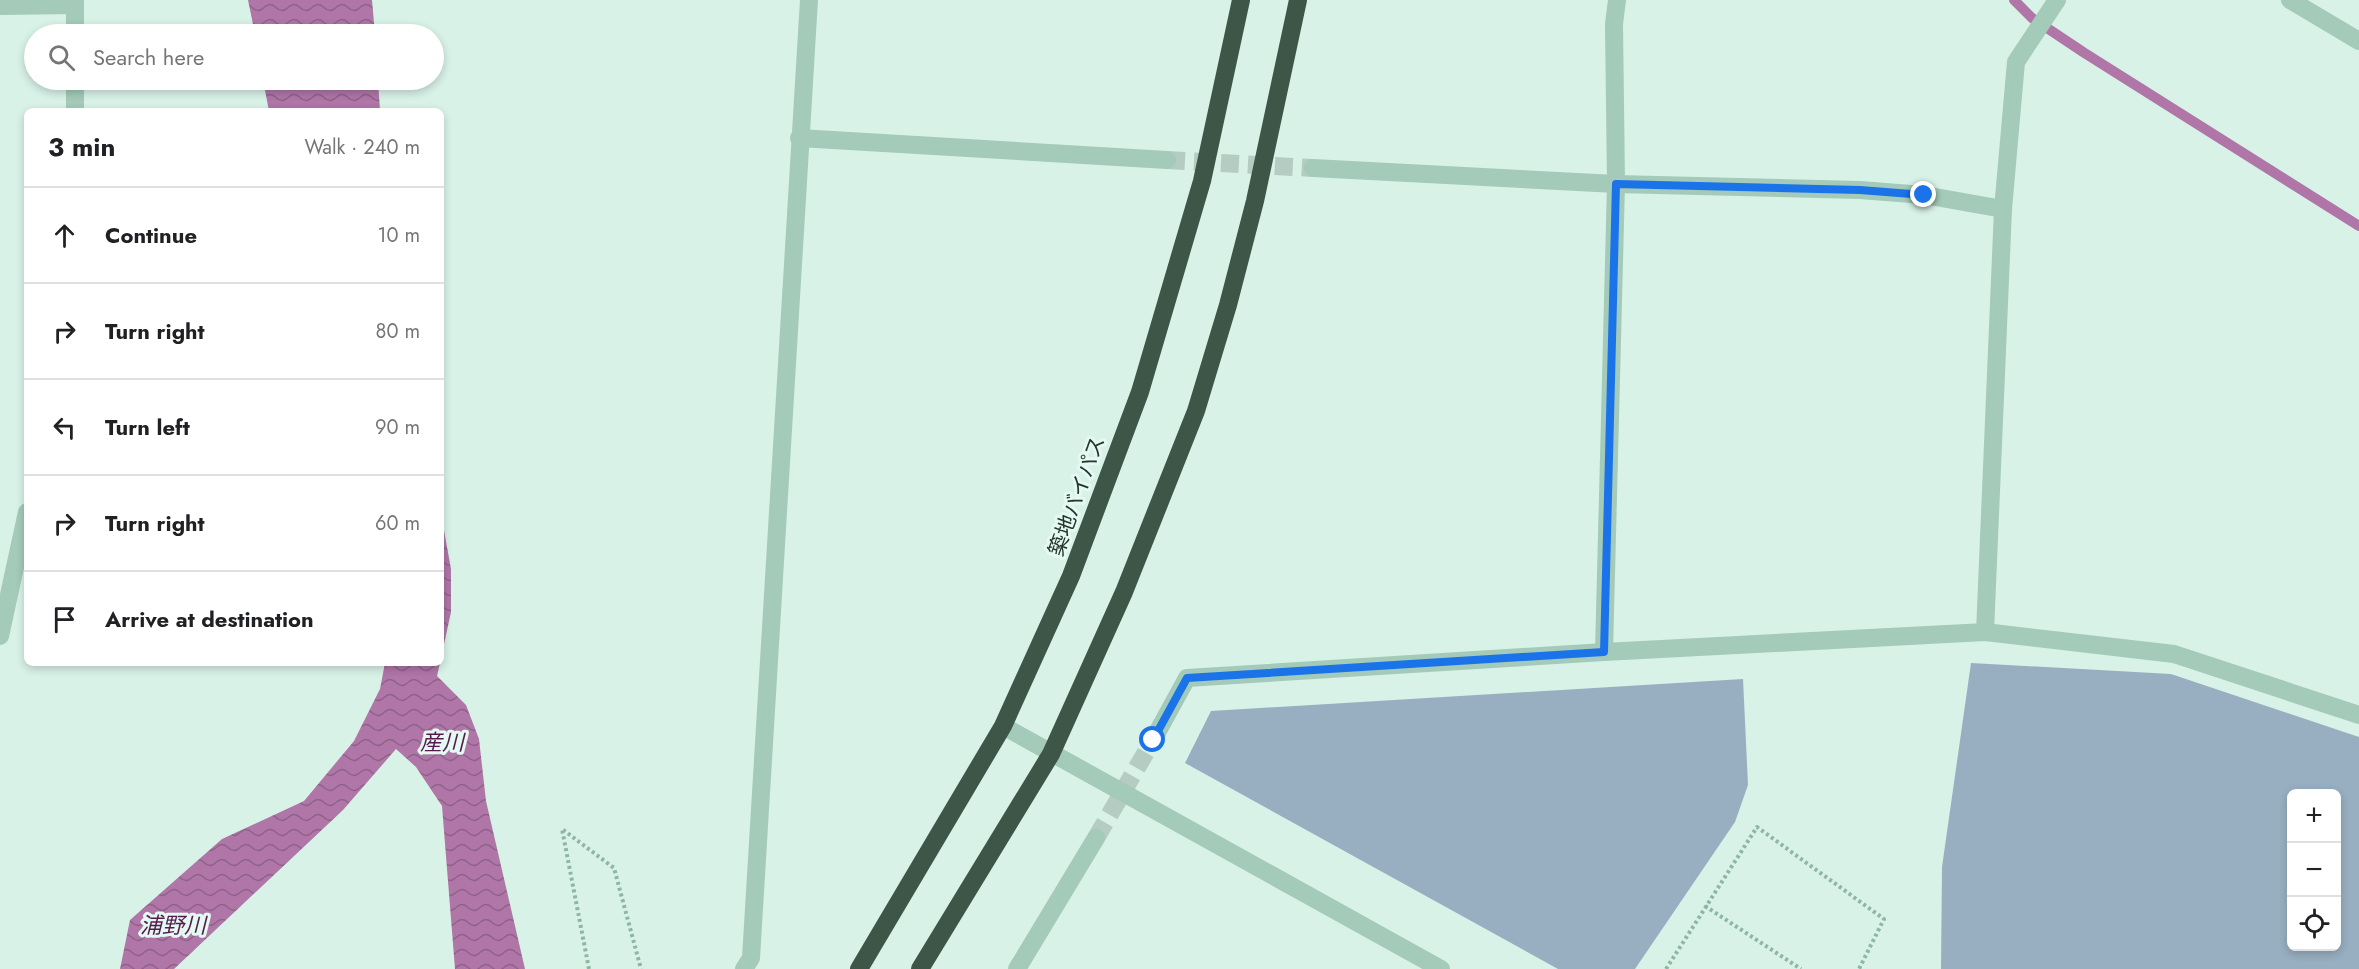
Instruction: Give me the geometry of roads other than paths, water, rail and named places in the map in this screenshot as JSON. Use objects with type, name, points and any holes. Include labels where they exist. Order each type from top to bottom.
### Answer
[{"type":"highway","name":"築地バイパス","points":[[859,969],[1003,726],[1071,576],[1140,392],[1202,181],[1241,0]]},
{"type":"highway","points":[[920,969],[1051,754],[1124,592],[1196,411],[1256,201],[1298,0]]},
{"type":"street","points":[[744,969],[751,958],[809,0]]},
{"type":"street","points":[[1604,652],[1616,184],[1614,24],[1617,0]]},
{"type":"street","points":[[1985,632],[2003,209],[2016,62],[2057,0]]},
{"type":"street","points":[[2290,0],[2359,41]]},
{"type":"street","points":[[0,6],[75,2],[75,24]]},
{"type":"street","points":[[75,90],[75,108]]},
{"type":"street","points":[[799,138],[1167,160]]},
{"type":"street","points":[[1313,168],[1616,184],[1860,190],[1924,195],[2003,209]]},
{"type":"street","points":[[0,636],[24,526]]},
{"type":"street","points":[[1153,740],[1187,678],[1604,652],[1985,632],[2174,654],[2359,715]]},
{"type":"street","points":[[1003,726],[1441,969]]},
{"type":"street","points":[[1017,969],[1096,838]]},
{"type":"water","points":[[248,0],[372,0],[374,24],[253,24]]},
{"type":"water","points":[[265,90],[379,90],[380,108],[268,108]]},
{"type":"water","points":[[444,530],[451,569],[451,612],[444,644]]},
{"type":"water","points":[[384,666],[439,666],[437,676],[466,705],[479,739],[486,801],[525,969],[455,969],[442,806],[416,767],[396,749],[343,810],[174,969],[120,969],[130,920],[222,839],[304,801],[354,741],[380,689]]},
{"type":"waterway","points":[[2014,0],[2032,18],[2083,52],[2359,226]]},
{"type":"tunnel","points":[[1167,160],[1313,168]]},
{"type":"tunnel","points":[[1096,838],[1153,740]]},
{"type":"water label","name":"産川","points":[[442,742]]},
{"type":"water label","name":"浦野川","points":[[173,925]]}]
